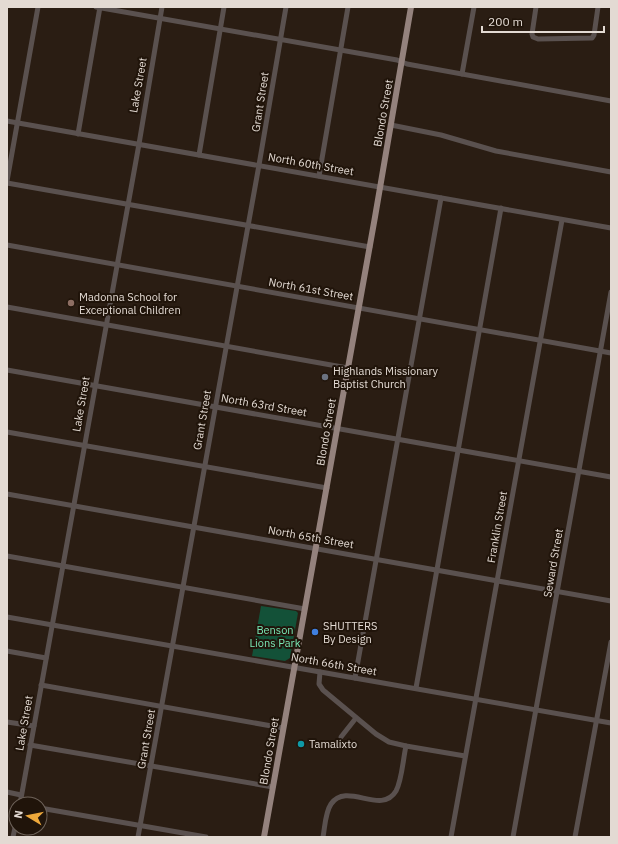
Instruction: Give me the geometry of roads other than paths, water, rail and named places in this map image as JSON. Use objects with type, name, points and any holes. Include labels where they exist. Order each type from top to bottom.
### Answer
[{"type":"main road","name":"Blondo Street","points":[[264,837],[381,187],[411,7]]},
{"type":"street","points":[[38,7],[7,182],[370,247]]},
{"type":"street","points":[[78,134],[98,7],[340,50],[407,64],[611,101]]},
{"type":"street","name":"Lake Street","points":[[21,795],[83,445],[139,144],[162,7]]},
{"type":"street","points":[[199,155],[224,7]]},
{"type":"street","name":"Grant Street","points":[[138,837],[259,166],[286,7]]},
{"type":"street","points":[[319,176],[348,7]]},
{"type":"street","points":[[462,74],[474,7]]},
{"type":"street","points":[[536,7],[532,34],[533,37],[538,39],[593,37],[598,7]]},
{"type":"street","name":"North 60th Street","points":[[7,121],[611,228]]},
{"type":"street","points":[[391,125],[441,135],[496,151],[611,172]]},
{"type":"street","points":[[355,678],[441,198]]},
{"type":"street","points":[[416,688],[501,208]]},
{"type":"street","name":"Franklin Street","points":[[451,837],[562,220]]},
{"type":"street","name":"North 61st Street","points":[[7,245],[611,353]]},
{"type":"street","name":"Seward Street","points":[[513,837],[611,292]]},
{"type":"street","points":[[7,307],[348,368]]},
{"type":"street","name":"North 63rd Street","points":[[7,370],[611,477]]},
{"type":"street","points":[[7,432],[326,488]]},
{"type":"street","name":"North 65th Street","points":[[7,494],[611,601]]},
{"type":"street","points":[[7,556],[305,609]]},
{"type":"street","name":"North 66th Street","points":[[7,617],[611,723]]},
{"type":"street","points":[[575,837],[611,642]]},
{"type":"street","points":[[7,651],[46,658]]},
{"type":"street","points":[[320,672],[320,687],[327,695],[384,739],[406,746],[465,756]]},
{"type":"street","points":[[41,685],[284,728]]},
{"type":"street","points":[[341,737],[356,718]]},
{"type":"street","points":[[7,722],[34,726]]},
{"type":"street","points":[[30,745],[273,787]]},
{"type":"street","points":[[323,837],[329,808],[333,802],[339,798],[348,796],[378,801],[386,800],[394,794],[398,785],[406,746]]},
{"type":"street","points":[[7,792],[21,795]]},
{"type":"street","points":[[48,809],[206,837]]},
{"type":"place","name":"Madonna School for Exceptional Children","points":[[71,303]]},
{"type":"place","name":"Highlands Missionary Baptist Church","points":[[325,377]]},
{"type":"place","name":"SHUTTERS By Design","points":[[315,632]]},
{"type":"place","name":"Tamalixto","points":[[301,744]]},
{"type":"park label","name":"Benson Lions Park","points":[[275,636]]}]
